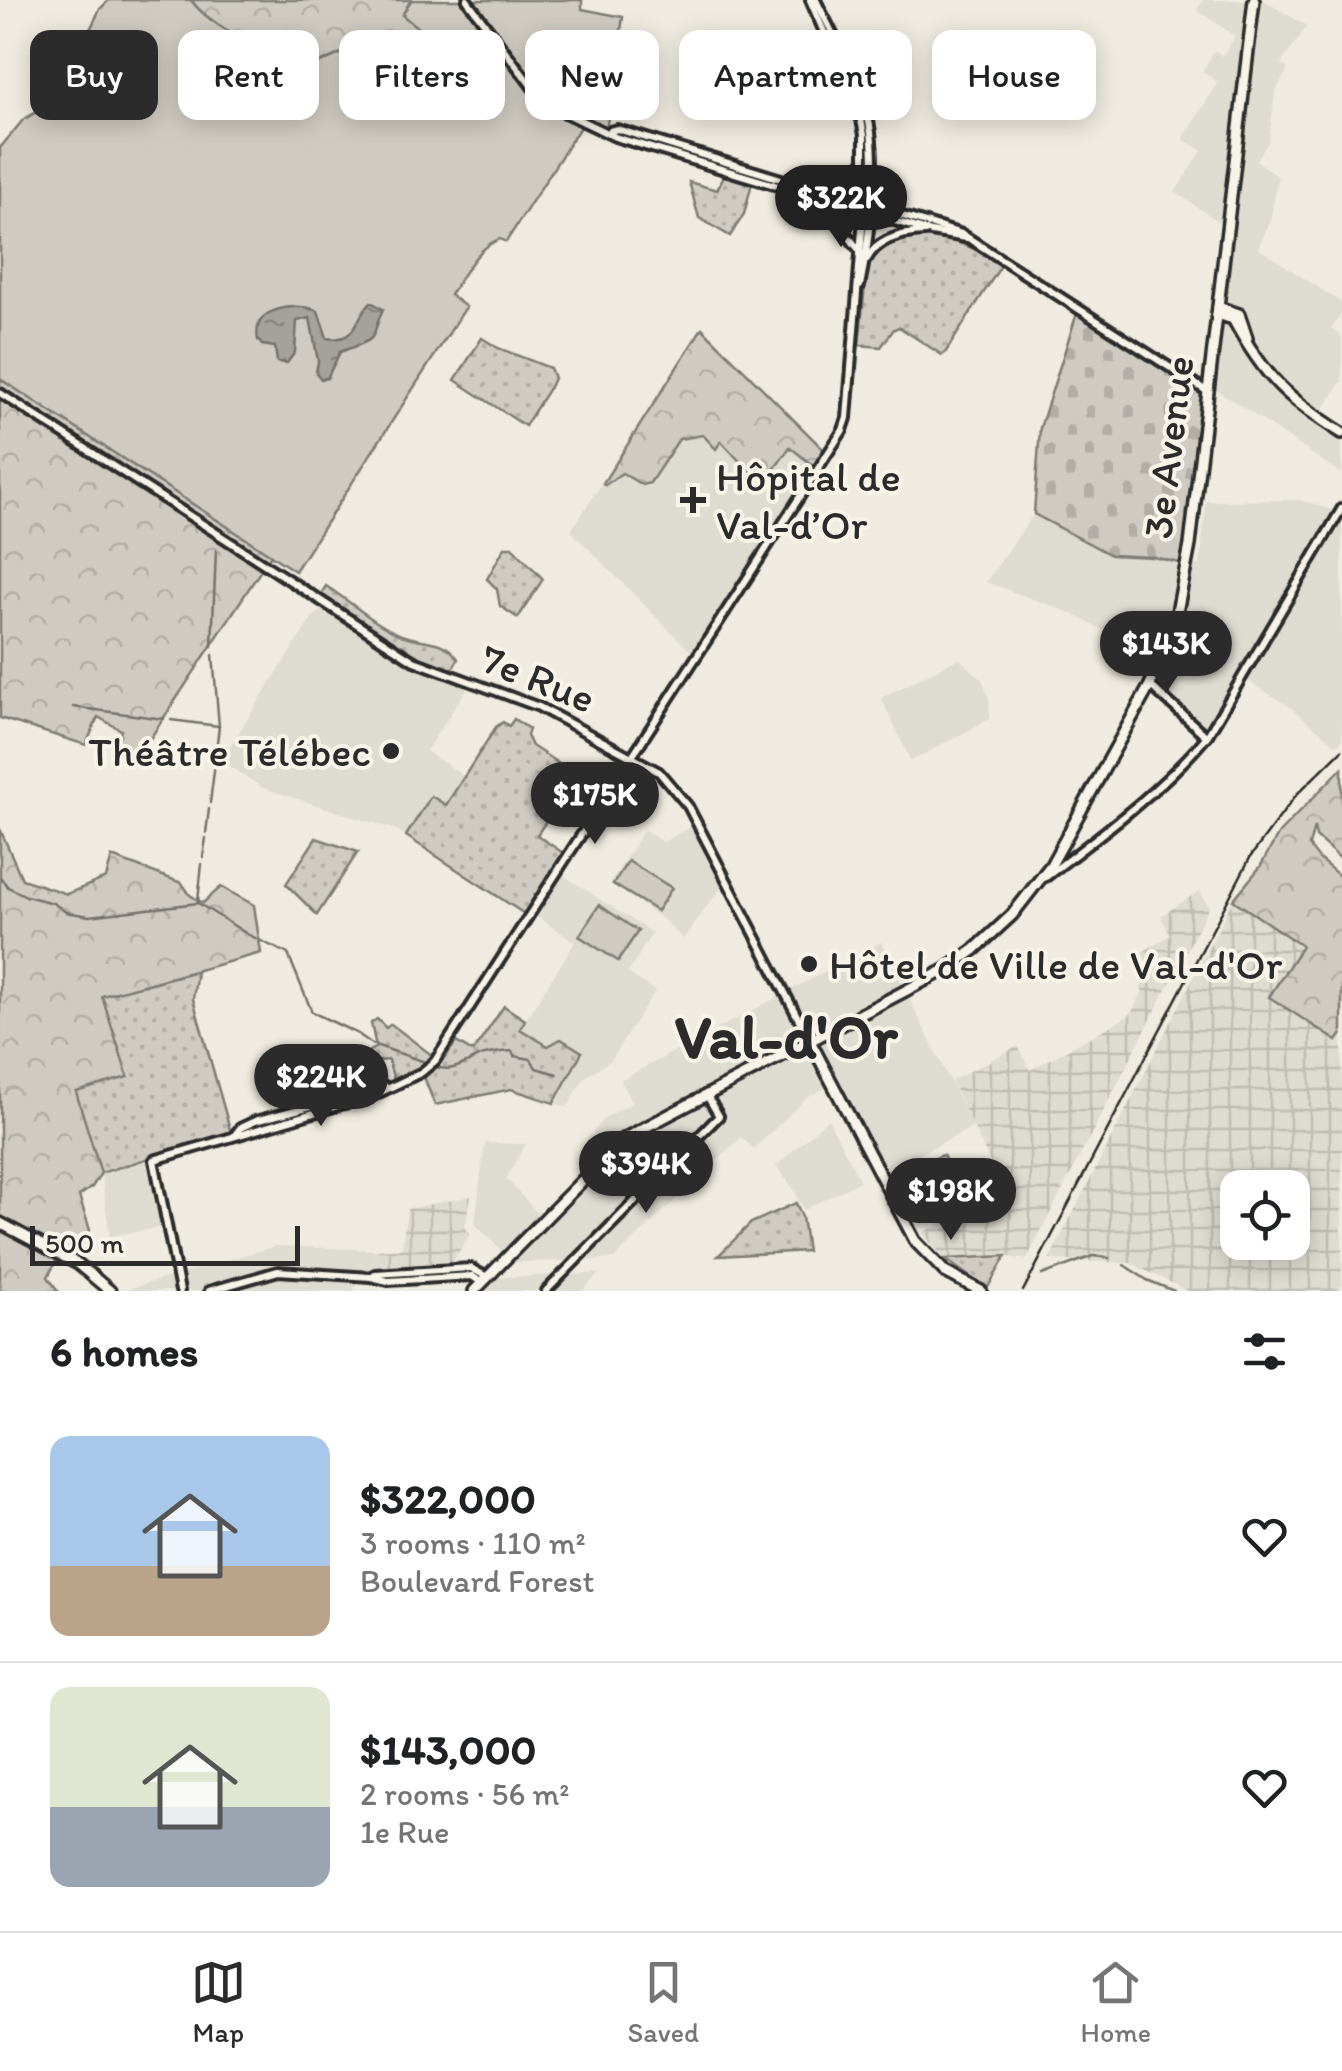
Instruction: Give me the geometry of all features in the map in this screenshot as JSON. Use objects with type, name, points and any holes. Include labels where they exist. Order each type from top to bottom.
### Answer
[{"type":"main road","name":"3e Avenue","points":[[481,1284],[628,1136],[958,961],[1012,915],[1041,880],[1150,685],[1174,628],[1208,392],[1254,0]]},
{"type":"main road","points":[[1218,311],[1230,317],[1271,378],[1299,405],[1342,433]]},
{"type":"main road","name":"7e Rue","points":[[810,1041],[915,1241],[945,1272],[981,1291]]},
{"type":"main road","points":[[0,1224],[78,1264],[110,1291]]},
{"type":"street","points":[[467,0],[540,96],[565,112],[615,136],[817,197],[949,229],[989,249],[1208,392]]},
{"type":"street","points":[[813,0],[860,115],[866,159],[866,208],[864,264],[858,297]]},
{"type":"street","points":[[610,132],[617,129],[930,232],[967,238]]},
{"type":"street","points":[[817,197],[859,250]]},
{"type":"street","points":[[180,1291],[154,1160],[234,1136],[240,1128],[255,1121],[396,1084],[435,1061],[843,430],[866,208]]},
{"type":"street","points":[[864,264],[881,243],[902,234],[930,232]]},
{"type":"street","name":"7e Rue","points":[[0,393],[414,661],[539,707],[633,755],[665,777],[683,797],[810,1041]]},
{"type":"street","points":[[1041,880],[1144,802],[1174,775],[1206,736],[1342,508]]},
{"type":"street","points":[[1150,685],[1206,736]]},
{"type":"street","points":[[546,1291],[719,1116],[706,1094]]},
{"type":"street","points":[[600,1161],[638,1198]]},
{"type":"street","points":[[209,1291],[278,1271],[371,1277],[388,1282],[472,1276],[481,1284]]},
{"type":"shaded area","points":[[1203,0],[1263,0],[1307,26],[1281,64],[1288,69],[1275,92],[1269,141],[1256,160],[1278,177],[1270,221],[1258,248],[1342,303],[1342,313],[1331,329],[1342,337],[1342,381],[1317,418],[1342,435],[1342,474],[1214,388],[1228,228],[1175,192],[1202,151],[1183,139],[1218,82],[1202,71],[1215,51],[1223,56],[1235,36],[1197,10]]},
{"type":"shaded area","name":"Hôpital de Val-d’Or","points":[[702,328],[826,452],[695,656],[571,531]]},
{"type":"shaded area","points":[[1300,500],[1342,513],[1342,741],[1337,745],[1287,705],[1245,679],[1206,740],[1146,687],[1158,660],[1071,613],[986,582],[1034,514],[1111,555],[1153,557],[1200,566],[1206,501]]},
{"type":"shaded area","points":[[323,609],[418,668],[468,687],[426,751],[464,776],[445,806],[430,797],[406,836],[263,788],[227,761],[227,751],[313,617]]},
{"type":"shaded area","points":[[959,658],[982,679],[989,698],[990,719],[911,761],[881,698]]},
{"type":"shaded area","points":[[692,826],[723,885],[683,939],[665,921],[610,883],[644,830],[663,842]]},
{"type":"shaded area","points":[[563,875],[652,933],[628,973],[655,991],[611,1060],[585,1077],[567,1107],[554,1103],[582,1052],[561,1039],[548,1047],[520,1029],[575,942],[536,916]]},
{"type":"shaded area","points":[[1199,891],[1209,907],[1026,1260],[1006,1256],[945,1259],[922,1233],[1003,1189],[951,1081],[1018,1046],[1030,1070],[1130,1015],[1143,991],[1140,987],[1153,979],[1141,953],[1170,935],[1161,916]]},
{"type":"shaded area","points":[[1233,900],[1302,946],[1269,996],[1338,1041],[1342,1034],[1342,1285],[1338,1291],[1188,1291],[1130,1263],[1049,1260]]},
{"type":"shaded area","points":[[881,942],[973,1127],[881,1174],[834,1083],[806,1098],[754,1149],[741,1137],[614,1259],[503,1263],[601,1162],[584,1143],[606,1117],[632,1103],[621,1080]]},
{"type":"shaded area","points":[[828,1119],[860,1181],[804,1210],[776,1166]]},
{"type":"shaded area","points":[[485,1143],[526,1144],[506,1179],[540,1216],[503,1252],[475,1224]]},
{"type":"shaded area","points":[[152,1160],[165,1227],[110,1236],[101,1173]]},
{"type":"shaded area","points":[[471,1196],[465,1228],[470,1234],[450,1266],[374,1272],[377,1250],[402,1248],[407,1209]]},
{"type":"shaded area","points":[[276,1246],[377,1250],[372,1283],[358,1281],[353,1291],[121,1291]]},
{"type":"shaded area","points":[[600,1273],[582,1291],[474,1291],[487,1278]]},
{"type":"green space","points":[[109,0],[191,0],[227,30],[178,30],[178,120],[319,120],[319,63],[339,54],[339,120],[505,120],[505,30],[404,30],[402,15],[411,0],[582,0],[582,9],[623,17],[621,30],[525,30],[525,120],[608,120],[607,124],[601,134],[580,127],[506,242],[500,239],[492,243],[465,271],[450,295],[466,307],[295,571],[0,379],[0,148],[30,116],[30,120],[158,120],[158,30],[90,30]]},
{"type":"green space","points":[[191,0],[411,0],[402,15],[418,28],[339,30],[339,54],[319,63],[319,30],[227,30]]},
{"type":"green space","points":[[726,171],[753,179],[744,214],[730,236],[699,218],[689,182],[717,190]]},
{"type":"green space","points":[[939,235],[1002,264],[945,353],[942,355],[899,327],[881,347],[859,345],[867,265],[873,256],[898,240]]},
{"type":"green space","points":[[1077,313],[1205,394],[1184,564],[1153,557],[1111,555],[1034,514],[1040,428]]},
{"type":"green space","points":[[702,328],[826,452],[816,468],[790,447],[770,475],[761,469],[750,472],[721,441],[716,449],[703,435],[679,439],[650,483],[642,485],[622,473],[605,485],[603,483]]},
{"type":"green space","points":[[482,338],[550,368],[554,378],[551,385],[525,426],[455,380]]},
{"type":"green space","points":[[0,379],[271,555],[136,760],[115,755],[121,730],[98,717],[86,745],[0,718]]},
{"type":"green space","points":[[505,547],[512,547],[543,579],[518,618],[500,606],[497,589],[487,579]]},
{"type":"green space","points":[[326,586],[391,631],[433,642],[453,652],[458,659],[452,670],[405,651],[319,597]]},
{"type":"green space","points":[[514,719],[529,729],[527,736],[532,746],[576,775],[537,835],[566,855],[526,915],[406,836],[431,796],[446,805],[496,727],[503,722],[509,726]]},
{"type":"green space","points":[[1342,768],[1342,860],[1316,837],[1314,827],[1309,846],[1342,878],[1342,1034],[1337,1041],[1269,997],[1302,946],[1233,900],[1260,867],[1279,833]]},
{"type":"green space","points":[[0,829],[22,879],[67,894],[106,878],[112,857],[182,883],[190,895],[203,903],[221,887],[254,905],[261,953],[102,996],[128,1077],[77,1093],[101,1173],[92,1187],[79,1196],[90,1230],[75,1257],[61,1251],[48,1277],[58,1291],[0,1291]]},
{"type":"green space","points":[[316,838],[358,852],[317,915],[286,884]]},
{"type":"green space","points":[[628,861],[672,888],[657,911],[613,884]]},
{"type":"green space","points":[[599,905],[638,931],[618,961],[579,936]]},
{"type":"green space","points":[[197,971],[193,999],[231,1133],[101,1173],[76,1092],[128,1077],[102,996]]},
{"type":"green space","points":[[504,1006],[525,1020],[520,1029],[548,1046],[561,1039],[582,1052],[554,1103],[511,1089],[435,1105],[422,1072],[438,1055],[445,1058],[456,1042],[473,1052]]},
{"type":"green space","points":[[377,1019],[386,1028],[391,1024],[433,1056],[416,1071],[394,1080],[388,1060],[363,1063],[361,1056],[376,1047],[371,1023]]},
{"type":"green space","points":[[943,1155],[953,1177],[953,1192],[950,1199],[923,1217],[900,1180],[904,1169]]},
{"type":"green space","points":[[796,1203],[807,1251],[718,1256],[751,1223]]},
{"type":"green space","points":[[1006,1256],[987,1289],[945,1259]]},
{"type":"water","points":[[371,302],[383,309],[372,338],[340,352],[327,378],[321,379],[316,373],[318,361],[310,318],[297,321],[295,352],[287,363],[277,362],[275,347],[262,345],[258,340],[263,318],[277,310],[295,307],[318,311],[327,338],[344,337]]},
{"type":"waterway","points":[[212,646],[216,550]]},
{"type":"waterway","points":[[213,655],[219,726],[215,759]]},
{"type":"waterway","points":[[73,707],[164,719]]},
{"type":"waterway","points":[[171,720],[218,726]]},
{"type":"waterway","points":[[210,803],[215,763]]},
{"type":"waterway","points":[[206,833],[209,809]]},
{"type":"waterway","points":[[203,857],[206,838]]},
{"type":"waterway","points":[[198,901],[202,864]]},
{"type":"waterway","points":[[0,877],[8,887],[26,896],[53,903],[66,912],[89,916],[198,903],[288,954],[312,1012],[372,1044],[428,1063]]},
{"type":"waterway","points":[[434,1066],[450,1068],[484,1055],[512,1051],[514,1056],[531,1059],[536,1068],[557,1074]]},
{"type":"waterway","points":[[1042,1275],[1093,1256],[1109,1258]]},
{"type":"waterway","points":[[1124,1265],[1174,1291]]},
{"type":"railway","points":[[1023,1291],[1251,856],[1296,795],[1342,750]]},
{"type":"place","name":"Hôpital de Val-d’Or","points":[[693,500]]},
{"type":"place","name":"Théâtre Télébec","points":[[391,751]]},
{"type":"place","name":"Hôtel de Ville de Val-d'Or","points":[[809,964]]},
{"type":"district","name":"Val-d'Or","points":[[786,1036]]}]
